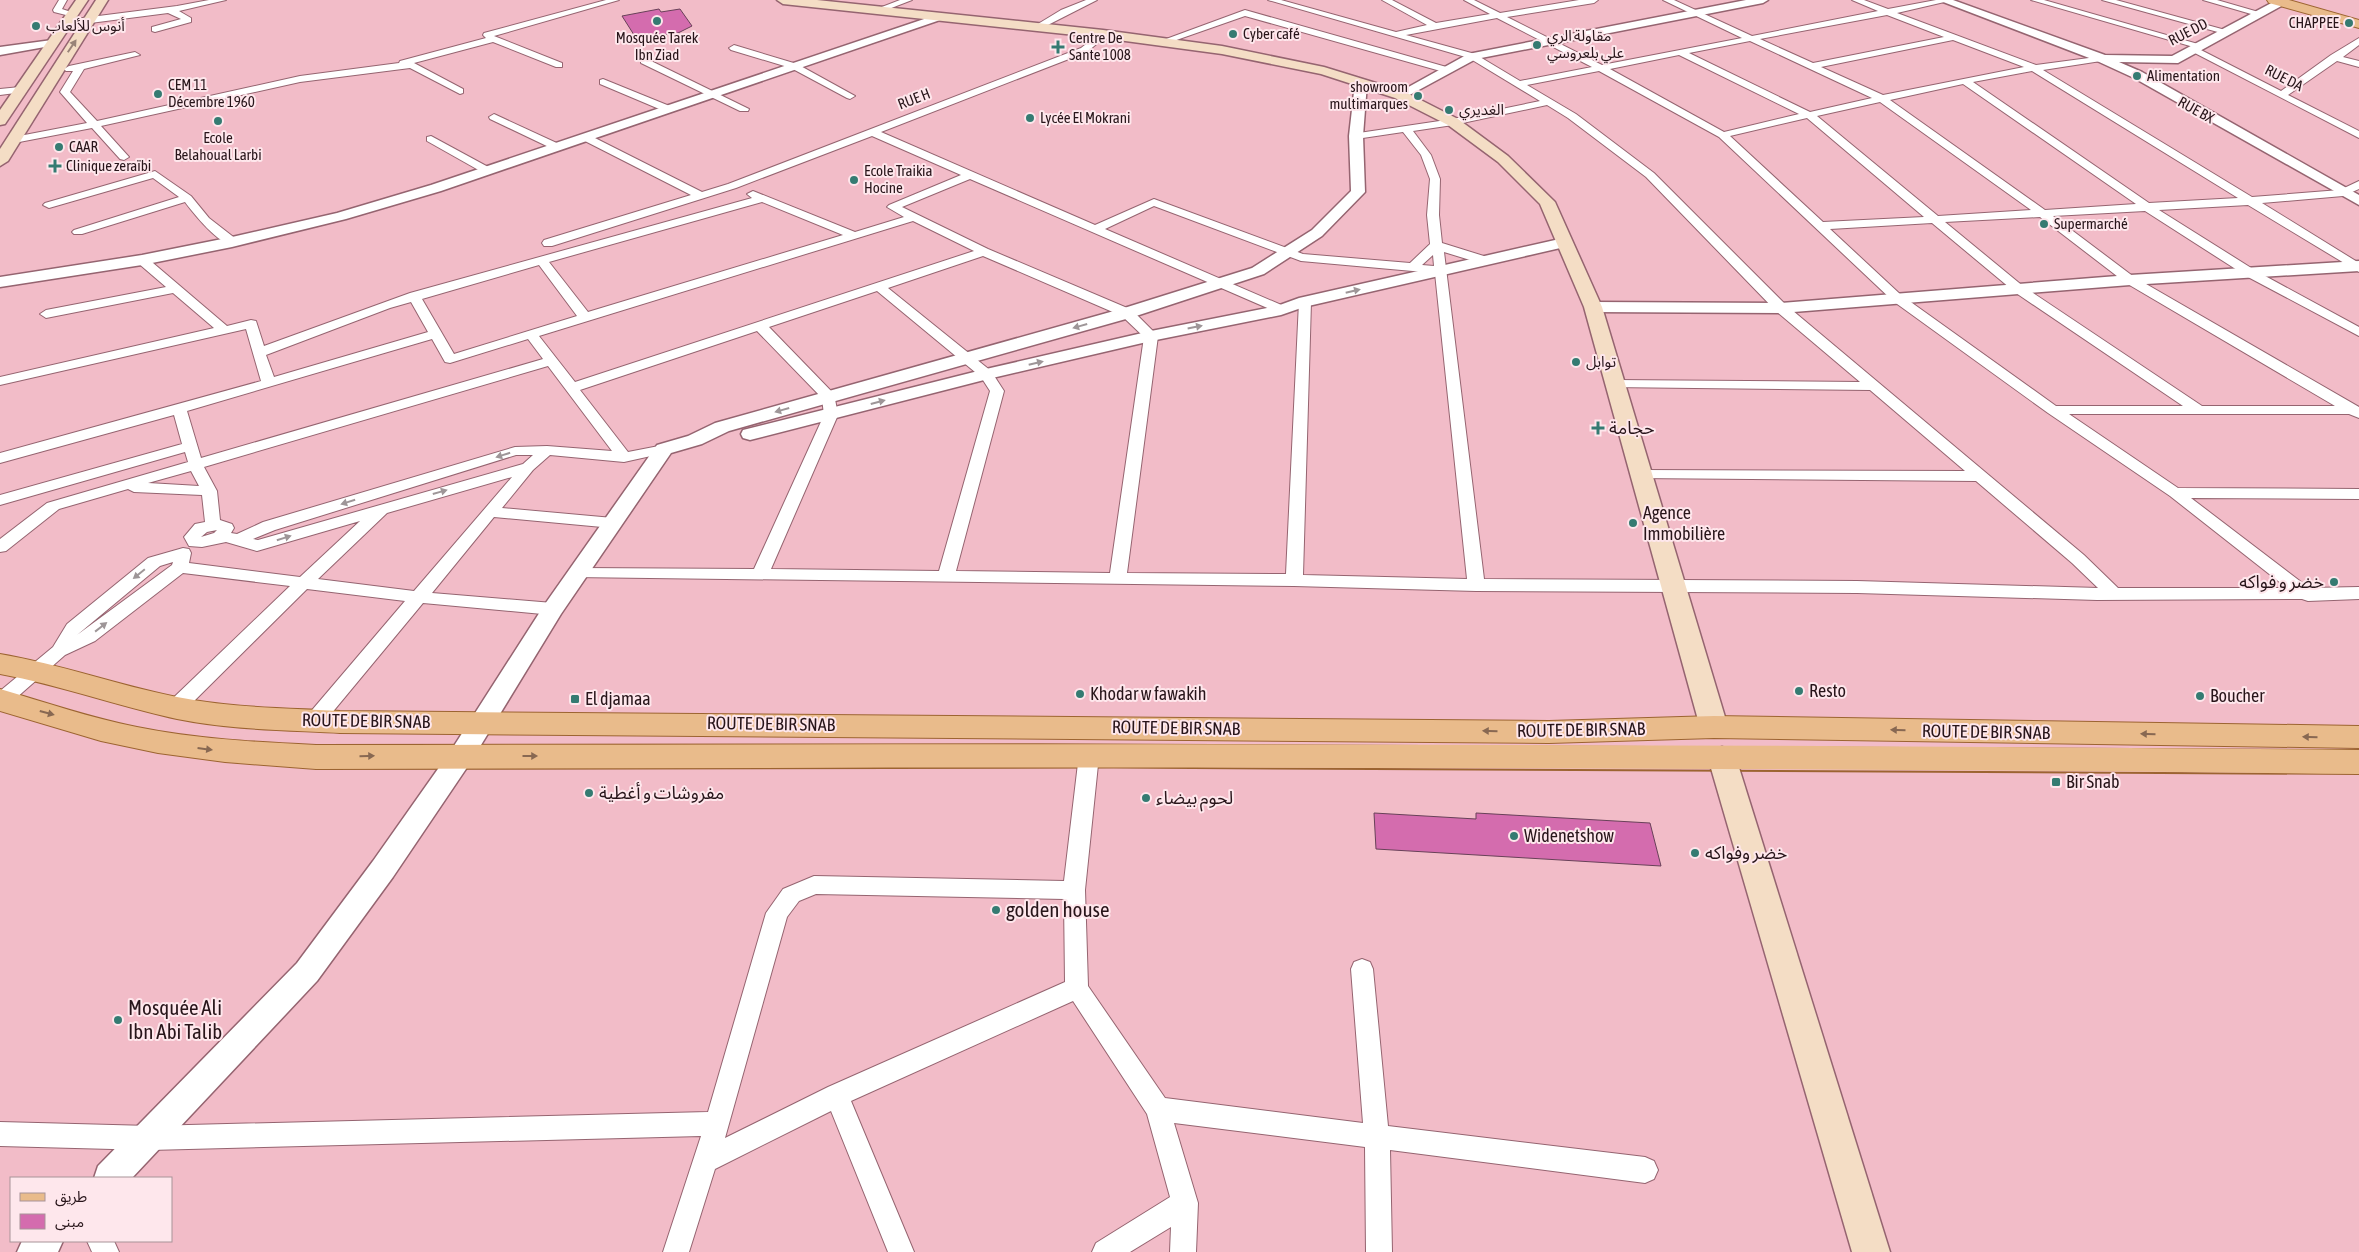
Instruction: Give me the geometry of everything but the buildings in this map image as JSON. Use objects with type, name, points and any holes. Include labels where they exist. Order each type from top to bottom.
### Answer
[{"type":"main road","points":[[0,121],[82,0]]},
{"type":"main road","points":[[0,161],[102,0]]},
{"type":"main road","points":[[783,0],[1103,34],[1232,52],[1324,71],[1400,95],[1453,122],[1503,159],[1547,202],[1593,307],[1673,586],[1715,743],[1871,1252]]},
{"type":"main road","points":[[2295,0],[2359,18]]},
{"type":"main road","points":[[2280,1],[2359,24]]},
{"type":"main road","name":"ROUTE DE BIR SNAB","points":[[0,664],[37,669],[176,708],[234,717],[314,721],[1549,732],[1715,743],[1796,756],[2359,762]]},
{"type":"main road","name":"ROUTE DE BIR SNAB","points":[[0,701],[134,737],[186,747],[245,754],[316,757],[1089,755],[1715,743],[2359,737]]},
{"type":"street","points":[[63,0],[57,10],[69,19],[90,21],[170,10],[222,0]]},
{"type":"street","points":[[559,65],[486,35],[615,0]]},
{"type":"street","points":[[878,10],[908,0]]},
{"type":"street","points":[[1037,27],[1064,12],[1093,0]]},
{"type":"street","points":[[1386,0],[1435,26]]},
{"type":"street","points":[[1468,0],[1601,68],[1723,135],[1898,298],[2053,410],[2175,493],[2308,595]]},
{"type":"street","points":[[1541,0],[1555,7]]},
{"type":"street","points":[[1395,35],[1435,26],[1594,0]]},
{"type":"street","points":[[1667,0],[1881,98],[2042,213],[2130,280],[2358,411]]},
{"type":"street","points":[[1856,0],[1951,38],[2032,67],[2358,267]]},
{"type":"street","points":[[1518,84],[1946,0]]},
{"type":"street","name":"RUE BX","points":[[1946,0],[2101,58],[2138,76],[2359,201]]},
{"type":"street","name":"RUE DA","points":[[2035,0],[2197,48],[2359,135]]},
{"type":"street","points":[[2107,0],[2225,32]]},
{"type":"street","points":[[2207,0],[2258,13]]},
{"type":"street","points":[[1281,1],[1472,56],[1572,116],[1650,175],[1781,308],[2078,559],[2114,594]]},
{"type":"street","points":[[1400,95],[1472,56],[1546,40],[1754,1]]},
{"type":"street","name":"RUE DD","points":[[2101,58],[2174,60],[2280,1]]},
{"type":"street","points":[[154,29],[188,20],[170,10]]},
{"type":"street","points":[[1162,42],[1245,13],[1447,70]]},
{"type":"street","points":[[0,282],[142,260],[232,242],[341,216],[436,188],[939,17]]},
{"type":"street","name":"RUE H","points":[[548,243],[732,186],[870,131],[1084,50],[1103,34]]},
{"type":"street","points":[[1813,66],[1951,38]]},
{"type":"street","points":[[389,67],[494,39]]},
{"type":"street","points":[[2283,94],[2359,41]]},
{"type":"street","points":[[0,51],[52,43]]},
{"type":"street","points":[[734,48],[794,66],[850,96]]},
{"type":"street","points":[[1682,53],[1809,115],[2020,290],[2197,409]]},
{"type":"street","points":[[56,70],[80,67],[135,55]]},
{"type":"street","points":[[2334,57],[2359,64]]},
{"type":"street","points":[[1723,135],[1881,98],[2032,67],[2101,58]]},
{"type":"street","points":[[2138,76],[2174,60]]},
{"type":"street","points":[[644,61],[744,108]]},
{"type":"street","points":[[14,140],[300,79],[389,67],[411,65],[420,68],[460,91]]},
{"type":"street","points":[[65,92],[80,67]]},
{"type":"street","points":[[1965,81],[2146,207],[2252,274],[2359,332]]},
{"type":"street","points":[[603,82],[668,109]]},
{"type":"street","points":[[237,540],[269,526],[515,451],[547,450],[624,457],[696,440],[732,438],[966,360],[1127,313],[1258,271],[1317,233],[1358,192],[1356,136],[1361,83]]},
{"type":"street","points":[[0,92],[20,90]]},
{"type":"street","points":[[44,93],[65,92],[124,157]]},
{"type":"street","points":[[1356,136],[1453,122],[1548,102]]},
{"type":"street","points":[[494,117],[557,146]]},
{"type":"street","points":[[1405,128],[1426,155],[1435,179],[1434,215],[1436,245],[1438,248],[1476,585]]},
{"type":"street","points":[[870,131],[1281,310]]},
{"type":"street","points":[[584,137],[700,195]]},
{"type":"street","points":[[430,139],[486,170]]},
{"type":"street","points":[[49,205],[155,174],[187,198],[206,220],[232,242]]},
{"type":"street","points":[[970,175],[893,207],[984,252],[1127,313],[1151,336]]},
{"type":"street","points":[[1822,226],[2250,201],[2343,193],[2359,184]]},
{"type":"street","points":[[732,186],[853,236]]},
{"type":"street","points":[[78,232],[187,198]]},
{"type":"street","points":[[259,353],[385,305],[414,296],[763,198]]},
{"type":"street","points":[[1096,229],[1154,202],[1287,253],[1318,260],[1440,270]]},
{"type":"street","points":[[414,296],[450,359],[912,218]]},
{"type":"street","points":[[830,406],[986,374],[1151,336],[1281,310],[1305,302],[1440,270],[1564,243]]},
{"type":"street","points":[[1436,245],[1483,260]]},
{"type":"street","points":[[1412,268],[1436,245]]},
{"type":"street","points":[[571,388],[984,252]]},
{"type":"street","points":[[142,260],[224,330]]},
{"type":"street","points":[[541,260],[585,317]]},
{"type":"street","points":[[1593,307],[1781,308],[2130,280],[2358,267]]},
{"type":"street","points":[[879,287],[966,360],[986,374],[997,391],[946,576]]},
{"type":"street","points":[[46,314],[176,289]]},
{"type":"street","points":[[1294,580],[1305,302]]},
{"type":"street","points":[[0,382],[251,324],[269,383]]},
{"type":"street","points":[[760,326],[830,406]]},
{"type":"street","points":[[0,458],[179,409],[436,334]]},
{"type":"street","points":[[530,334],[624,457]]},
{"type":"street","points":[[1118,579],[1151,336]]},
{"type":"street","points":[[0,547],[53,506],[550,361]]},
{"type":"street","points":[[1614,384],[1873,386]]},
{"type":"street","points":[[760,575],[830,406]]},
{"type":"street","points":[[179,409],[196,465],[209,491],[216,531]]},
{"type":"street","points":[[2053,410],[2358,411]]},
{"type":"street","points":[[0,500],[190,446]]},
{"type":"street","points":[[111,1177],[307,972],[383,868],[460,756],[553,609],[664,449]]},
{"type":"street","points":[[314,721],[528,467],[547,450]]},
{"type":"street","points":[[216,531],[257,546],[385,507],[528,467]]},
{"type":"street","points":[[1641,475],[1979,476]]},
{"type":"street","points":[[121,487],[209,491]]},
{"type":"street","points":[[2175,493],[2359,494]]},
{"type":"street","points":[[176,708],[303,583],[385,507]]},
{"type":"street","points":[[491,512],[613,523]]},
{"type":"street","points":[[0,701],[59,651],[89,637],[182,560],[199,542],[216,531]]},
{"type":"street","points":[[182,560],[303,583],[418,597],[553,609]]},
{"type":"street","points":[[579,572],[1294,580],[1476,585],[1673,586],[2114,594],[2308,595],[2359,593]]},
{"type":"street","points":[[1089,755],[1074,890],[1077,988],[1158,1109],[1185,1203],[1183,1252]]},
{"type":"street","points":[[676,1252],[717,1124],[777,913],[791,895],[814,885],[1074,890]]},
{"type":"street","points":[[1362,969],[1377,1136],[1379,1252]]},
{"type":"street","points":[[705,1161],[837,1095],[1077,988]]},
{"type":"street","points":[[837,1095],[901,1252]]},
{"type":"street","points":[[1158,1109],[1645,1170]]},
{"type":"street","points":[[0,1134],[150,1138],[717,1124]]},
{"type":"street","points":[[1105,1252],[1185,1203]]},
{"type":"street","points":[[34,1252],[45,1242]]},
{"type":"place","name":"Mosquée Tarek Ibn Ziad","points":[[657,21]]},
{"type":"place","name":"CHAPPEE","points":[[2349,23]]},
{"type":"place","name":"أنوس للألعاب","points":[[36,26]]},
{"type":"place","name":"Cyber café","points":[[1233,34]]},
{"type":"place","name":"مقاولة الري علي بلعروسي","points":[[1537,45]]},
{"type":"place","name":"Centre De Sante 1008","points":[[1058,47]]},
{"type":"place","name":"Alimentation","points":[[2137,76]]},
{"type":"place","name":"CEM 11 Décembre 1960","points":[[158,94]]},
{"type":"place","name":"showroom multimarques","points":[[1418,96]]},
{"type":"place","name":"الغديري","points":[[1449,110]]},
{"type":"place","name":"Lycée El Mokrani","points":[[1030,118]]},
{"type":"place","name":"Ecole Belahoual Larbi","points":[[218,121]]},
{"type":"place","name":"CAAR","points":[[59,147]]},
{"type":"place","name":"Clinique zeraïbi","points":[[55,166]]},
{"type":"place","name":"Ecole Traikia Hocine","points":[[854,180]]},
{"type":"place","name":"Supermarché","points":[[2044,224]]},
{"type":"place","name":"توابل","points":[[1576,362]]},
{"type":"place","name":"حجامة","points":[[1598,428]]},
{"type":"place","name":"Agence Immobilière","points":[[1633,523]]},
{"type":"place","name":"خضر و فواكه","points":[[2334,582]]},
{"type":"place","name":"Resto","points":[[1799,691]]},
{"type":"place","name":"Khodar w fawakih","points":[[1080,694]]},
{"type":"place","name":"Boucher","points":[[2200,696]]},
{"type":"place","name":"El djamaa","points":[[575,699]]},
{"type":"place","name":"Bir Snab","points":[[2056,782]]},
{"type":"place","name":"مفروشات و أغطية","points":[[589,793]]},
{"type":"place","name":"لحوم بيضاء","points":[[1146,798]]},
{"type":"place","name":"Widenetshow","points":[[1514,836]]},
{"type":"place","name":"خضر وفواكه","points":[[1695,853]]},
{"type":"place","name":"golden house","points":[[996,910]]},
{"type":"place","name":"Mosquée Ali Ibn Abi Talib","points":[[118,1020]]}]
